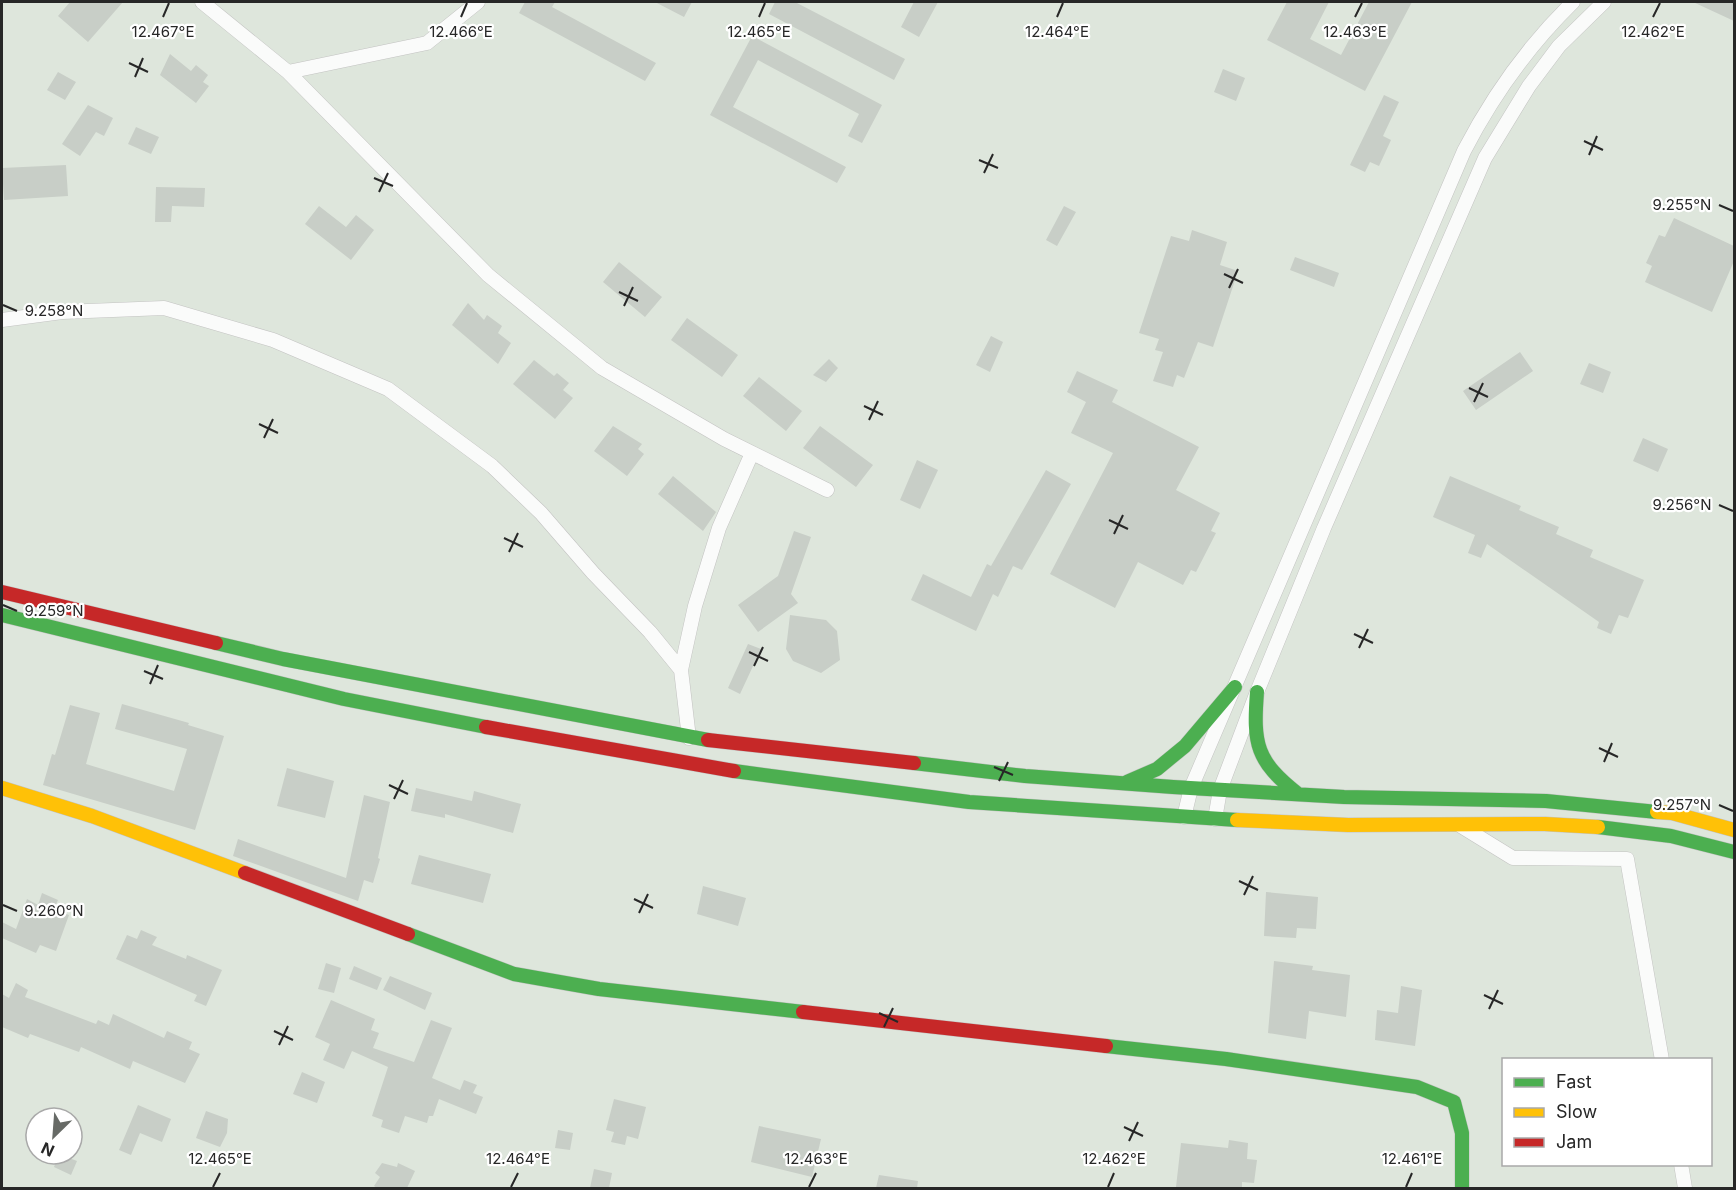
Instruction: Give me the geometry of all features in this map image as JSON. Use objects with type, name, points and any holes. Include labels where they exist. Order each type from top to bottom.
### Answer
[{"type":"main road","points":[[2,592],[283,659],[564,716],[689,738],[890,762],[1122,784],[1299,794],[1546,801],[1672,813],[1734,830]]},
{"type":"main road","points":[[2,615],[344,699],[513,733],[714,768],[969,802],[1184,817],[1348,825],[1545,824],[1623,829],[1671,836],[1734,852]]},
{"type":"main road","points":[[1122,784],[1157,769],[1185,746],[1235,687]]},
{"type":"main road","points":[[1257,692],[1254,726],[1257,754],[1272,775],[1299,794]]},
{"type":"main road","points":[[2,788],[92,816],[514,974],[599,989],[1226,1059],[1417,1087],[1454,1102],[1459,1113],[1462,1128],[1462,1188]]},
{"type":"street","points":[[202,2],[288,72],[497,282],[602,368],[752,453],[827,490]]},
{"type":"street","points":[[288,72],[427,43],[478,2]]},
{"type":"street","points":[[1184,817],[1191,788],[1464,151],[1485,111],[1509,75],[1544,30],[1573,2]]},
{"type":"street","points":[[1215,819],[1220,790],[1257,692],[1329,518],[1485,158],[1529,86],[1559,46],[1604,2]]},
{"type":"street","points":[[2,320],[62,312],[164,308],[273,340],[388,389],[492,466],[541,513],[593,573],[651,632],[681,670]]},
{"type":"street","points":[[689,738],[681,670],[695,606],[719,528],[752,453]]},
{"type":"street","points":[[1456,823],[1513,858],[1627,859],[1662,1058]]},
{"type":"street","points":[[1681,1166],[1685,1188]]},
{"type":"building","points":[[70,2],[123,2],[88,42],[58,16]]},
{"type":"building","points":[[525,2],[555,2],[552,7],[656,63],[645,81],[519,13]]},
{"type":"building","points":[[655,2],[692,2],[684,17]]},
{"type":"building","points":[[775,2],[795,2],[905,59],[894,80],[769,14]]},
{"type":"building","points":[[914,2],[938,2],[919,37],[901,27]]},
{"type":"building","points":[[1287,2],[1329,2],[1310,39],[1341,55],[1369,2],[1412,2],[1365,91],[1267,40]]},
{"type":"building","points":[[1693,2],[1734,2],[1734,21]]},
{"type":"building","points":[[752,36],[882,105],[862,143],[848,136],[859,114],[758,60],[733,107],[846,167],[837,183],[710,115]]},
{"type":"building","points":[[170,54],[191,71],[196,65],[208,75],[203,82],[209,86],[196,103],[160,75]]},
{"type":"building","points":[[1223,69],[1245,78],[1236,101],[1214,92]]},
{"type":"building","points":[[58,72],[76,82],[65,100],[47,90]]},
{"type":"building","points":[[1384,95],[1399,102],[1383,136],[1391,140],[1379,166],[1370,162],[1365,172],[1350,165]]},
{"type":"building","points":[[88,105],[113,118],[104,136],[96,132],[80,156],[62,144]]},
{"type":"building","points":[[136,127],[159,137],[151,154],[128,144]]},
{"type":"building","points":[[66,165],[68,196],[4,200],[2,168]]},
{"type":"building","points":[[156,187],[205,188],[204,207],[172,206],[171,222],[155,222]]},
{"type":"building","points":[[319,206],[346,227],[356,215],[374,230],[351,260],[305,224]]},
{"type":"building","points":[[1064,206],[1076,212],[1057,246],[1046,240]]},
{"type":"building","points":[[1674,218],[1734,246],[1734,261],[1712,312],[1645,282],[1652,266],[1646,263],[1659,235],[1665,237]]},
{"type":"building","points":[[1192,230],[1227,242],[1220,265],[1238,271],[1213,347],[1198,342],[1184,378],[1177,375],[1173,387],[1153,381],[1163,352],[1155,350],[1159,339],[1139,333],[1171,236],[1189,241]]},
{"type":"building","points":[[1295,257],[1339,273],[1334,287],[1290,270]]},
{"type":"building","points":[[619,262],[662,297],[645,317],[603,282]]},
{"type":"building","points":[[468,303],[484,320],[487,315],[502,326],[498,333],[511,343],[498,364],[452,325]]},
{"type":"building","points":[[687,318],[738,355],[722,377],[671,340]]},
{"type":"building","points":[[991,336],[1003,342],[990,372],[976,365]]},
{"type":"building","points":[[1520,352],[1533,371],[1476,410],[1463,391]]},
{"type":"building","points":[[829,359],[838,368],[826,382],[813,375]]},
{"type":"building","points":[[534,360],[554,376],[557,373],[569,383],[563,390],[573,398],[555,419],[513,384]]},
{"type":"building","points":[[1589,363],[1611,372],[1603,393],[1580,384]]},
{"type":"building","points":[[1077,371],[1118,390],[1112,402],[1199,447],[1176,490],[1220,513],[1211,531],[1216,533],[1196,572],[1191,570],[1183,585],[1138,562],[1115,608],[1050,574],[1113,453],[1071,433],[1086,402],[1067,392]]},
{"type":"building","points":[[759,377],[802,411],[786,431],[743,396]]},
{"type":"building","points":[[613,426],[642,444],[638,449],[644,454],[627,476],[594,451]]},
{"type":"building","points":[[820,426],[873,465],[856,487],[803,448]]},
{"type":"building","points":[[1643,438],[1668,449],[1658,472],[1633,461]]},
{"type":"building","points":[[917,460],[938,470],[920,509],[900,500]]},
{"type":"building","points":[[1046,470],[1071,484],[1022,570],[1013,566],[998,597],[993,594],[976,631],[911,600],[923,574],[971,597],[987,564],[991,566]]},
{"type":"building","points":[[673,476],[716,512],[703,531],[658,494]]},
{"type":"building","points":[[1450,476],[1521,506],[1519,510],[1559,527],[1556,534],[1593,550],[1590,557],[1644,580],[1628,618],[1619,615],[1611,634],[1597,628],[1599,622],[1487,544],[1481,558],[1468,553],[1475,535],[1433,517]]},
{"type":"building","points":[[794,531],[811,537],[791,594],[798,603],[758,632],[738,605],[778,576]]},
{"type":"building","points":[[790,615],[826,620],[837,631],[840,660],[821,673],[793,661],[786,649]]},
{"type":"building","points":[[748,644],[761,649],[740,694],[728,688]]},
{"type":"building","points":[[122,704],[189,723],[188,725],[224,736],[195,830],[43,785],[70,705],[100,713],[86,764],[174,791],[187,749],[115,729]]},
{"type":"building","points":[[287,768],[334,781],[325,818],[277,806]]},
{"type":"building","points":[[416,788],[472,801],[474,791],[521,804],[513,833],[445,814],[445,818],[411,811]]},
{"type":"building","points":[[364,795],[390,802],[378,858],[380,859],[373,883],[364,880],[358,901],[233,856],[238,839],[346,878]]},
{"type":"building","points":[[419,855],[491,874],[483,903],[411,884]]},
{"type":"building","points":[[703,886],[746,898],[738,926],[697,914]]},
{"type":"building","points":[[1266,892],[1318,897],[1316,929],[1297,928],[1296,938],[1264,936]]},
{"type":"building","points":[[42,893],[58,900],[54,909],[69,915],[56,951],[40,945],[36,953],[2,938],[2,922],[16,929],[27,899],[38,905]]},
{"type":"building","points":[[141,930],[157,937],[152,945],[186,959],[187,955],[222,970],[206,1006],[194,1001],[197,995],[116,959],[127,935],[137,939]]},
{"type":"building","points":[[1274,961],[1313,966],[1312,970],[1350,975],[1346,1017],[1309,1011],[1306,1039],[1268,1033]]},
{"type":"building","points":[[326,963],[341,968],[334,993],[318,989]]},
{"type":"building","points":[[354,966],[382,978],[377,990],[349,979]]},
{"type":"building","points":[[390,976],[432,993],[425,1010],[383,990]]},
{"type":"building","points":[[16,983],[28,990],[25,997],[96,1024],[98,1020],[109,1025],[113,1014],[164,1038],[167,1031],[192,1042],[189,1049],[200,1054],[185,1083],[133,1061],[130,1069],[81,1047],[79,1052],[30,1034],[28,1038],[2,1027],[2,994],[9,998]]},
{"type":"building","points":[[1401,986],[1422,990],[1415,1046],[1375,1040],[1377,1010],[1398,1013]]},
{"type":"building","points":[[331,1000],[375,1019],[371,1030],[379,1033],[373,1048],[414,1062],[431,1020],[452,1028],[432,1078],[460,1090],[464,1080],[477,1085],[473,1093],[483,1097],[476,1114],[439,1099],[433,1116],[429,1116],[427,1123],[405,1116],[399,1133],[381,1127],[383,1120],[372,1116],[388,1067],[352,1051],[344,1069],[323,1060],[330,1044],[315,1037]]},
{"type":"building","points":[[302,1072],[325,1082],[317,1103],[293,1094]]},
{"type":"building","points":[[614,1099],[646,1107],[638,1139],[627,1136],[625,1145],[611,1142],[614,1132],[606,1130]]},
{"type":"building","points":[[138,1105],[171,1119],[162,1142],[140,1133],[131,1155],[119,1150]]},
{"type":"building","points":[[206,1111],[228,1119],[227,1133],[220,1147],[196,1138]]},
{"type":"building","points":[[759,1126],[821,1139],[812,1177],[751,1162]]},
{"type":"building","points":[[558,1130],[573,1133],[570,1150],[555,1148]]},
{"type":"building","points":[[1229,1140],[1248,1143],[1247,1159],[1257,1160],[1254,1183],[1242,1182],[1242,1188],[1176,1187],[1181,1143],[1228,1148]]},
{"type":"building","points":[[382,1163],[397,1167],[398,1163],[415,1171],[407,1188],[377,1188],[374,1186],[380,1177],[375,1173]]},
{"type":"building","points":[[54,1166],[75,1166],[71,1175]]},
{"type":"building","points":[[594,1169],[612,1173],[609,1188],[590,1188]]},
{"type":"building","points":[[879,1175],[918,1181],[917,1188],[876,1188]]},
{"type":"traffic: fast","points":[[2,615],[344,699],[486,727]]},
{"type":"traffic: fast","points":[[216,643],[283,659],[708,740]]},
{"type":"traffic: fast","points":[[1127,782],[1157,769],[1185,746],[1235,687]]},
{"type":"traffic: fast","points":[[1257,692],[1256,725],[1260,750],[1273,771],[1298,794]]},
{"type":"traffic: fast","points":[[914,763],[1025,776],[1173,787],[1344,797],[1546,801],[1657,812]]},
{"type":"traffic: fast","points":[[734,771],[969,802],[1237,820]]},
{"type":"traffic: fast","points":[[1598,827],[1671,836],[1734,852]]},
{"type":"traffic: fast","points":[[408,934],[514,974],[599,989],[803,1012]]},
{"type":"traffic: fast","points":[[1106,1046],[1226,1059],[1417,1087],[1454,1102],[1462,1133],[1462,1188]]},
{"type":"traffic: slow","points":[[2,788],[92,816],[245,873]]},
{"type":"traffic: slow","points":[[1657,812],[1672,813],[1734,830]]},
{"type":"traffic: slow","points":[[1237,820],[1348,825],[1545,824],[1598,827]]},
{"type":"traffic: jam","points":[[2,592],[216,643]]},
{"type":"traffic: jam","points":[[486,727],[734,771]]},
{"type":"traffic: jam","points":[[708,740],[914,763]]},
{"type":"traffic: jam","points":[[245,873],[408,934]]},
{"type":"traffic: jam","points":[[803,1012],[1106,1046]]}]
